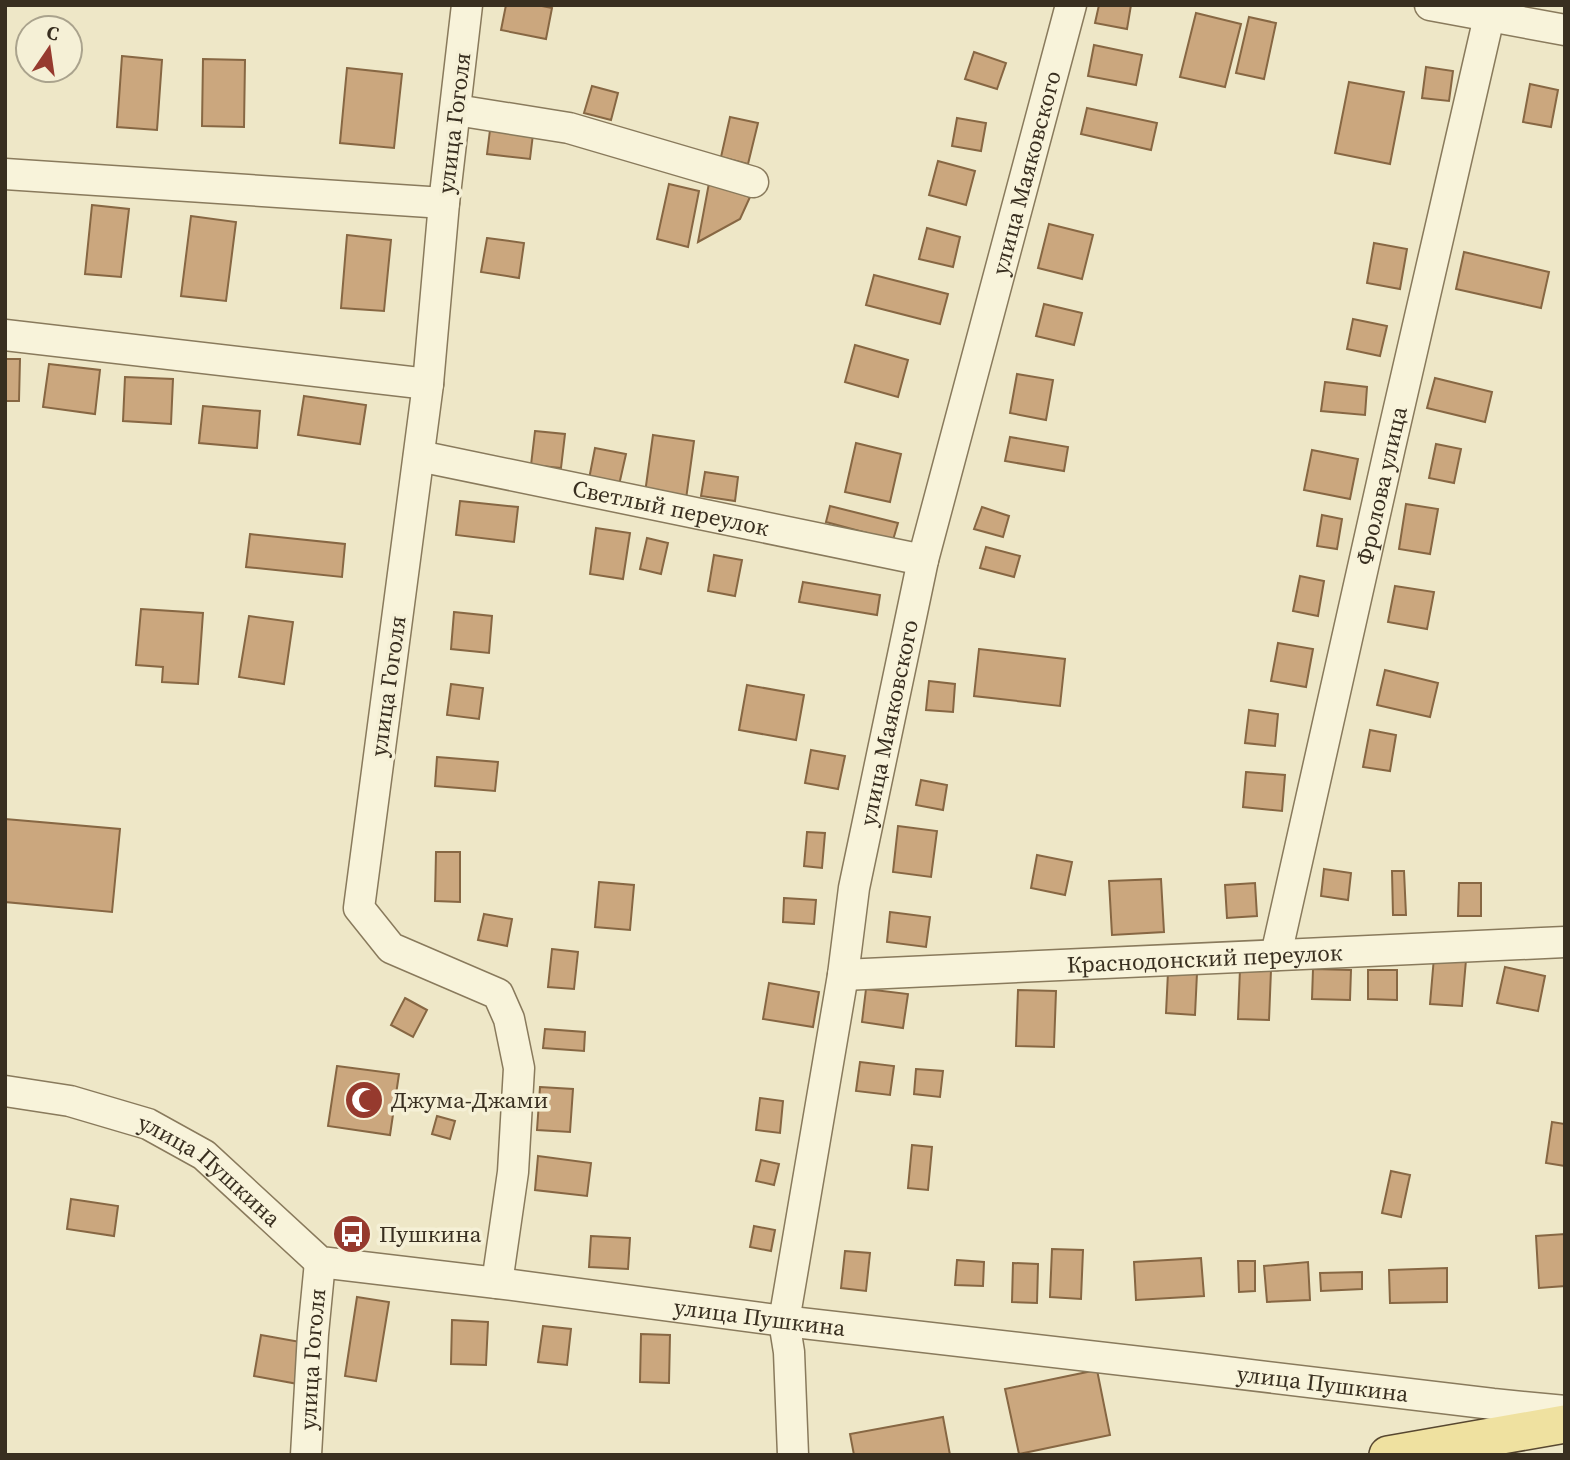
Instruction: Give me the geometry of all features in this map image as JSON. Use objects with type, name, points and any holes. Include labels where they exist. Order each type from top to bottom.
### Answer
[{"type":"main road","points":[[1388,1455],[1565,1424]]},
{"type":"main road","points":[[1497,1455],[1565,1443]]},
{"type":"street","name":"улица Гоголя","points":[[467,5],[444,203],[428,384],[359,908],[391,948],[498,994],[509,1018],[519,1068],[513,1172],[497,1283]]},
{"type":"street","name":"улица Маяковского","points":[[793,1455],[789,1352],[784,1321],[843,975],[854,888],[923,560],[1071,5]]},
{"type":"street","points":[[1430,5],[1565,30]]},
{"type":"street","name":"Фролова улица","points":[[1276,955],[1489,17]]},
{"type":"street","points":[[456,110],[569,128],[752,182]]},
{"type":"street","points":[[5,174],[444,203]]},
{"type":"street","points":[[5,335],[428,384]]},
{"type":"street","name":"Светлый переулок","points":[[419,456],[923,560]]},
{"type":"street","name":"Краснодонский переулок","points":[[843,975],[1565,942]]},
{"type":"street","name":"улица Пушкина","points":[[5,1091],[70,1101],[148,1124],[204,1155],[320,1262],[784,1321],[1565,1411]]},
{"type":"street","name":"улица Гоголя","points":[[306,1455],[320,1262]]},
{"type":"building","points":[[506,5],[552,8],[546,39],[501,30]]},
{"type":"building","points":[[1099,5],[1131,5],[1127,29],[1095,23]]},
{"type":"building","points":[[1196,13],[1241,24],[1225,87],[1180,77]]},
{"type":"building","points":[[1249,17],[1276,23],[1264,79],[1236,73]]},
{"type":"building","points":[[1094,45],[1142,55],[1136,85],[1088,76]]},
{"type":"building","points":[[974,52],[1006,63],[997,89],[965,79]]},
{"type":"building","points":[[122,56],[162,60],[157,130],[117,127]]},
{"type":"building","points":[[203,59],[245,60],[244,127],[202,126]]},
{"type":"building","points":[[1426,67],[1453,71],[1449,101],[1422,98]]},
{"type":"building","points":[[347,68],[402,74],[394,148],[340,143]]},
{"type":"building","points":[[1349,82],[1404,92],[1390,164],[1335,153]]},
{"type":"building","points":[[1530,84],[1558,90],[1551,127],[1523,122]]},
{"type":"building","points":[[592,86],[618,93],[611,120],[584,113]]},
{"type":"building","points":[[1087,108],[1157,123],[1151,150],[1081,134]]},
{"type":"building","points":[[730,117],[758,123],[748,164],[721,157]]},
{"type":"building","points":[[957,118],[986,123],[981,151],[952,146]]},
{"type":"building","points":[[491,122],[534,126],[530,159],[487,154]]},
{"type":"building","points":[[938,161],[975,171],[966,205],[929,195]]},
{"type":"building","points":[[709,183],[750,197],[740,219],[698,242]]},
{"type":"building","points":[[669,184],[699,191],[688,247],[657,239]]},
{"type":"building","points":[[92,205],[129,209],[121,277],[85,274]]},
{"type":"building","points":[[191,216],[236,222],[226,301],[181,296]]},
{"type":"building","points":[[1049,224],[1093,235],[1082,279],[1038,268]]},
{"type":"building","points":[[927,228],[960,237],[953,267],[919,259]]},
{"type":"building","points":[[347,235],[391,240],[384,311],[341,308]]},
{"type":"building","points":[[487,238],[524,243],[519,278],[481,272]]},
{"type":"building","points":[[1374,243],[1407,249],[1400,289],[1367,283]]},
{"type":"building","points":[[1464,252],[1549,272],[1541,308],[1456,289]]},
{"type":"building","points":[[874,275],[948,294],[940,324],[866,305]]},
{"type":"building","points":[[1044,304],[1082,313],[1074,345],[1036,336]]},
{"type":"building","points":[[1353,319],[1387,326],[1380,356],[1347,349]]},
{"type":"building","points":[[855,345],[908,360],[898,397],[845,382]]},
{"type":"building","points":[[5,359],[20,359],[19,401],[5,401]]},
{"type":"building","points":[[49,364],[100,370],[95,414],[43,407]]},
{"type":"building","points":[[1017,374],[1053,380],[1046,420],[1010,413]]},
{"type":"building","points":[[125,377],[173,379],[171,424],[123,421]]},
{"type":"building","points":[[1435,378],[1492,392],[1485,422],[1427,408]]},
{"type":"building","points":[[1325,382],[1367,387],[1365,415],[1321,411]]},
{"type":"building","points":[[304,396],[366,405],[360,444],[298,435]]},
{"type":"building","points":[[203,406],[260,411],[257,448],[199,443]]},
{"type":"building","points":[[535,431],[565,434],[561,468],[531,465]]},
{"type":"building","points":[[653,435],[694,441],[686,499],[645,493]]},
{"type":"building","points":[[1010,437],[1068,447],[1064,471],[1005,461]]},
{"type":"building","points":[[856,443],[901,454],[890,502],[845,492]]},
{"type":"building","points":[[1436,444],[1461,449],[1454,483],[1429,478]]},
{"type":"building","points":[[595,448],[626,454],[619,485],[589,479]]},
{"type":"building","points":[[1312,450],[1358,459],[1350,499],[1304,490]]},
{"type":"building","points":[[705,472],[738,477],[735,501],[701,496]]},
{"type":"building","points":[[460,501],[518,507],[514,542],[456,535]]},
{"type":"building","points":[[1406,504],[1438,509],[1430,554],[1399,549]]},
{"type":"building","points":[[830,506],[898,523],[893,540],[826,522]]},
{"type":"building","points":[[982,507],[1009,516],[1003,537],[974,529]]},
{"type":"building","points":[[1322,515],[1342,519],[1337,549],[1317,546]]},
{"type":"building","points":[[596,528],[630,533],[623,579],[590,574]]},
{"type":"building","points":[[250,534],[345,544],[342,577],[246,567]]},
{"type":"building","points":[[647,538],[668,543],[661,574],[640,569]]},
{"type":"building","points":[[986,547],[1020,556],[1014,577],[980,568]]},
{"type":"building","points":[[714,555],[742,560],[735,596],[708,591]]},
{"type":"building","points":[[1300,576],[1324,581],[1318,616],[1293,611]]},
{"type":"building","points":[[803,582],[880,595],[877,615],[799,602]]},
{"type":"building","points":[[1395,586],[1434,592],[1427,629],[1388,622]]},
{"type":"building","points":[[141,609],[203,613],[198,684],[162,682],[163,667],[136,665]]},
{"type":"building","points":[[454,612],[492,616],[489,653],[451,649]]},
{"type":"building","points":[[249,616],[293,622],[284,684],[239,677]]},
{"type":"building","points":[[1278,643],[1313,649],[1306,687],[1271,681]]},
{"type":"building","points":[[979,649],[1065,659],[1060,706],[974,696]]},
{"type":"building","points":[[1385,670],[1438,683],[1430,717],[1377,705]]},
{"type":"building","points":[[929,681],[955,684],[953,712],[926,710]]},
{"type":"building","points":[[451,684],[483,688],[479,719],[447,715]]},
{"type":"building","points":[[747,685],[804,695],[796,740],[739,730]]},
{"type":"building","points":[[1249,710],[1278,714],[1275,746],[1245,743]]},
{"type":"building","points":[[1370,730],[1396,735],[1390,771],[1363,767]]},
{"type":"building","points":[[811,750],[845,756],[838,789],[805,783]]},
{"type":"building","points":[[437,757],[498,762],[495,791],[435,786]]},
{"type":"building","points":[[1246,772],[1285,775],[1282,811],[1243,807]]},
{"type":"building","points":[[921,780],[947,785],[943,810],[916,805]]},
{"type":"building","points":[[5,819],[120,829],[112,912],[5,902]]},
{"type":"building","points":[[898,826],[937,831],[931,877],[893,872]]},
{"type":"building","points":[[807,832],[825,833],[822,868],[804,866]]},
{"type":"building","points":[[436,852],[460,852],[460,902],[435,901]]},
{"type":"building","points":[[1037,855],[1072,862],[1065,895],[1031,888]]},
{"type":"building","points":[[1324,869],[1351,873],[1348,900],[1321,896]]},
{"type":"building","points":[[1392,871],[1404,871],[1406,915],[1393,915]]},
{"type":"building","points":[[1161,879],[1164,932],[1112,935],[1109,881]]},
{"type":"building","points":[[599,882],[634,885],[630,930],[595,927]]},
{"type":"building","points":[[1255,883],[1257,916],[1227,918],[1225,885]]},
{"type":"building","points":[[1459,883],[1481,883],[1481,916],[1458,916]]},
{"type":"building","points":[[784,898],[816,900],[814,924],[783,922]]},
{"type":"building","points":[[890,912],[930,917],[926,947],[887,942]]},
{"type":"building","points":[[484,914],[512,919],[507,946],[478,940]]},
{"type":"building","points":[[552,949],[578,952],[574,989],[548,987]]},
{"type":"building","points":[[1434,957],[1466,960],[1462,1006],[1430,1004]]},
{"type":"building","points":[[1505,967],[1545,976],[1538,1011],[1497,1003]]},
{"type":"building","points":[[1240,969],[1271,970],[1269,1020],[1238,1019]]},
{"type":"building","points":[[1313,969],[1351,970],[1350,1000],[1312,999]]},
{"type":"building","points":[[1368,970],[1397,970],[1397,1000],[1368,999]]},
{"type":"building","points":[[1168,972],[1197,973],[1195,1015],[1166,1013]]},
{"type":"building","points":[[769,983],[819,992],[813,1027],[763,1019]]},
{"type":"building","points":[[866,989],[908,994],[903,1028],[862,1022]]},
{"type":"building","points":[[1018,990],[1056,991],[1054,1047],[1016,1046]]},
{"type":"building","points":[[405,998],[427,1010],[413,1037],[391,1025]]},
{"type":"building","points":[[545,1029],[585,1032],[584,1051],[543,1048]]},
{"type":"building","points":[[860,1062],[894,1066],[890,1095],[856,1091]]},
{"type":"building","name":"Джума-Джами","points":[[337,1066],[399,1074],[390,1135],[328,1126]]},
{"type":"building","points":[[916,1069],[943,1071],[940,1097],[914,1094]]},
{"type":"building","points":[[540,1087],[573,1089],[570,1132],[537,1130]]},
{"type":"building","points":[[760,1098],[783,1101],[780,1133],[756,1130]]},
{"type":"building","points":[[437,1116],[455,1121],[450,1139],[432,1134]]},
{"type":"building","points":[[1552,1122],[1565,1124],[1565,1166],[1546,1163]]},
{"type":"building","points":[[912,1145],[932,1147],[928,1190],[908,1188]]},
{"type":"building","points":[[538,1156],[591,1163],[587,1196],[535,1190]]},
{"type":"building","points":[[761,1160],[779,1164],[774,1185],[756,1181]]},
{"type":"building","points":[[1391,1171],[1410,1175],[1401,1217],[1382,1213]]},
{"type":"building","points":[[71,1199],[118,1206],[114,1236],[67,1229]]},
{"type":"building","points":[[754,1226],[775,1230],[771,1251],[750,1247]]},
{"type":"building","points":[[1565,1234],[1565,1286],[1539,1288],[1536,1236]]},
{"type":"building","points":[[591,1236],[630,1238],[628,1269],[589,1267]]},
{"type":"building","points":[[1052,1249],[1083,1250],[1081,1299],[1050,1297]]},
{"type":"building","points":[[845,1251],[870,1253],[866,1291],[841,1288]]},
{"type":"building","points":[[1201,1258],[1204,1296],[1136,1300],[1134,1262]]},
{"type":"building","points":[[957,1260],[984,1262],[983,1286],[955,1285]]},
{"type":"building","points":[[1238,1261],[1255,1261],[1255,1291],[1239,1292]]},
{"type":"building","points":[[1308,1262],[1310,1300],[1267,1302],[1264,1266]]},
{"type":"building","points":[[1013,1263],[1038,1264],[1037,1303],[1012,1302]]},
{"type":"building","points":[[1447,1268],[1447,1302],[1390,1303],[1389,1270]]},
{"type":"building","points":[[1362,1272],[1362,1289],[1321,1291],[1320,1273]]},
{"type":"building","points":[[357,1297],[389,1302],[376,1381],[345,1376]]},
{"type":"building","points":[[452,1320],[488,1322],[486,1365],[451,1364]]},
{"type":"building","points":[[543,1326],[571,1329],[567,1365],[538,1362]]},
{"type":"building","points":[[641,1334],[670,1335],[669,1383],[640,1382]]},
{"type":"building","points":[[261,1335],[306,1343],[298,1384],[254,1376]]},
{"type":"building","points":[[1097,1370],[1110,1435],[1019,1454],[1005,1389]]},
{"type":"building","points":[[943,1417],[950,1455],[854,1455],[850,1434]]},
{"type":"place","name":"Джума-Джами","points":[[364,1100]]},
{"type":"place","name":"Пушкина","points":[[352,1234]]}]
